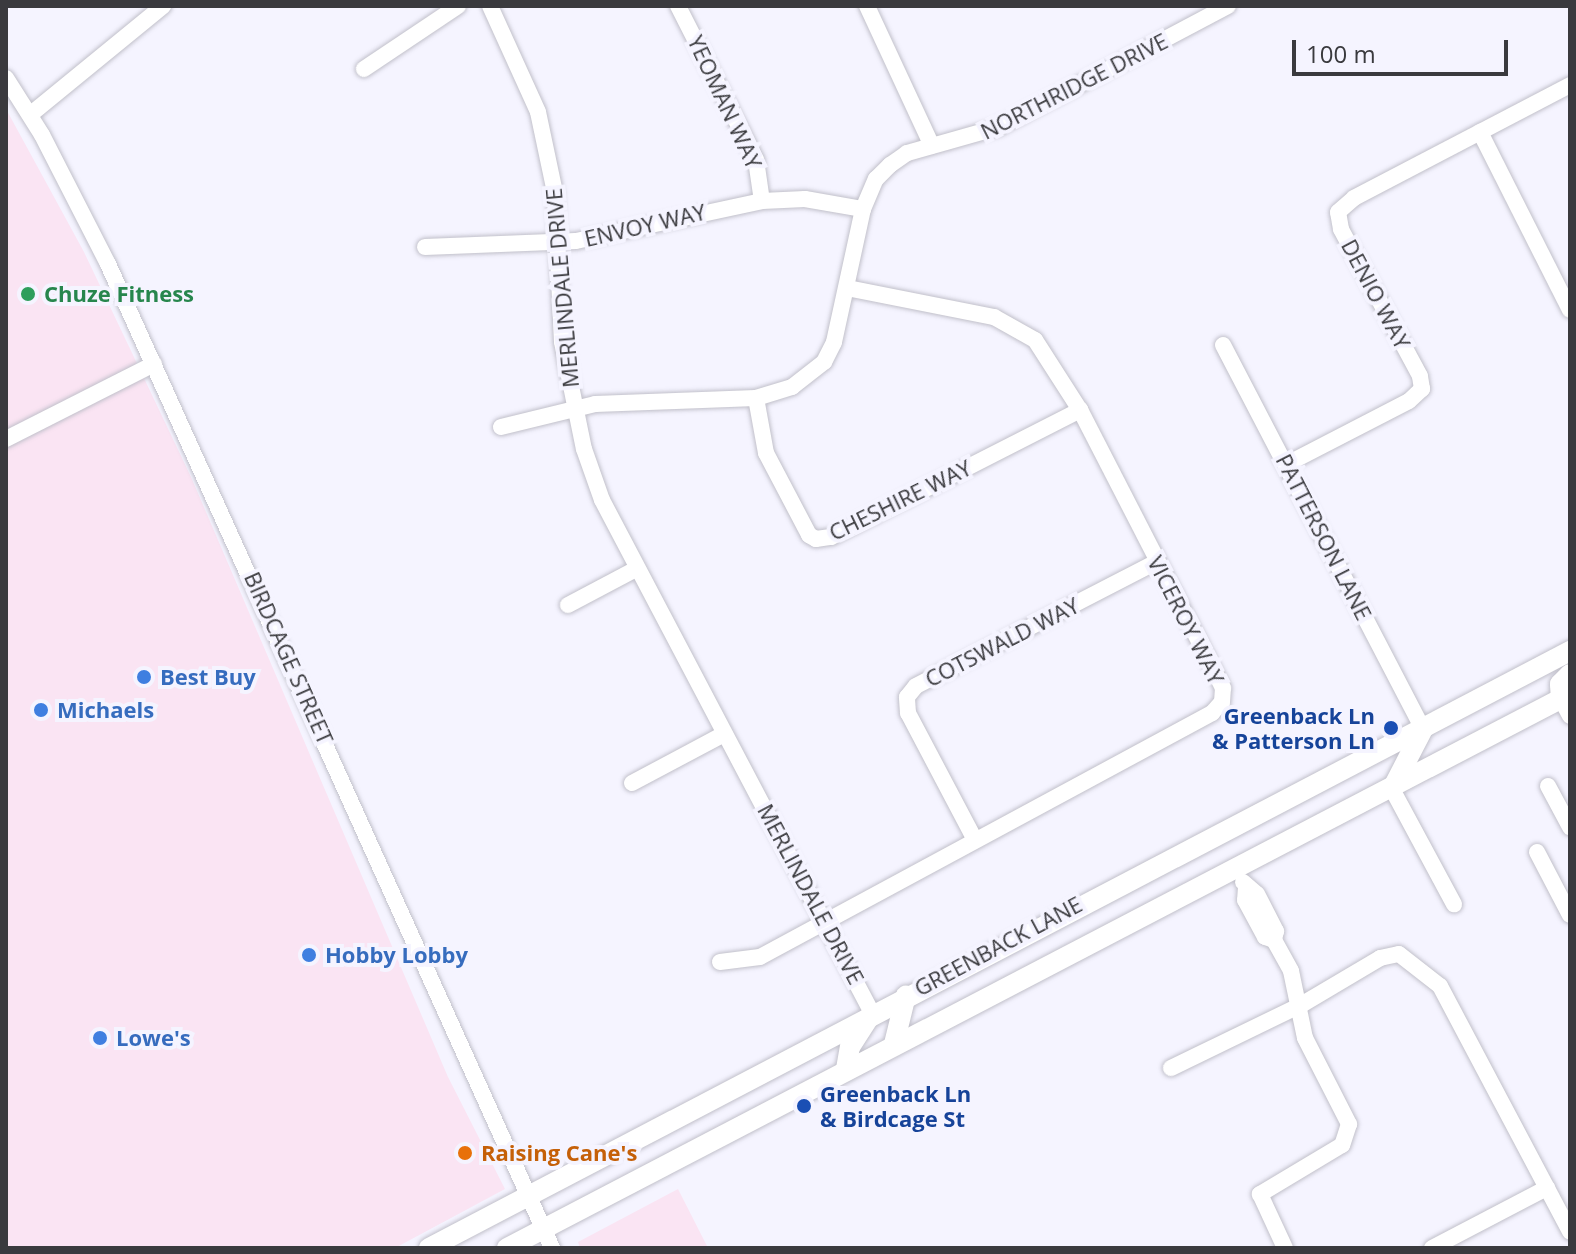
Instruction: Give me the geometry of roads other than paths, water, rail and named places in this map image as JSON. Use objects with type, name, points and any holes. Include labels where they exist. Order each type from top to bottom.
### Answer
[{"type":"main road","name":"GREENBACK LANE","points":[[429,1248],[906,995],[1570,651]]},
{"type":"main road","points":[[1567,703],[1560,684],[1570,674]]},
{"type":"main road","name":"GREENBACK LANE","points":[[507,1248],[1235,867],[1567,703]]},
{"type":"main road","points":[[1392,789],[1423,729]]},
{"type":"main road","points":[[894,1044],[906,995]]},
{"type":"main road","points":[[846,1069],[850,1047],[872,1013]]},
{"type":"street","points":[[31,114],[163,6]]},
{"type":"street","points":[[364,69],[458,6]]},
{"type":"street","name":"MERLINDALE DRIVE","points":[[490,6],[523,69],[538,112],[555,193],[562,342],[575,409],[602,500],[872,1013]]},
{"type":"street","name":"YEOMAN WAY","points":[[678,6],[756,160],[762,201]]},
{"type":"street","points":[[867,6],[932,146]]},
{"type":"street","name":"NORTHRIDGE DRIVE","points":[[501,427],[595,404],[756,398],[792,387],[824,362],[847,288],[863,209],[876,179],[890,165],[907,153],[999,127],[1228,6]]},
{"type":"street","name":"BIRDCAGE STREET","points":[[6,78],[31,114],[154,364],[328,742],[467,1068],[530,1194],[552,1248]]},
{"type":"street","name":"DENIO WAY","points":[[1287,464],[1409,401],[1422,389],[1420,376],[1341,229],[1338,212],[1354,198],[1570,85]]},
{"type":"street","points":[[1480,132],[1570,310]]},
{"type":"street","name":"ENVOY WAY","points":[[425,247],[555,243],[636,231],[762,201],[805,199],[863,209]]},
{"type":"street","name":"VICEROY WAY","points":[[720,962],[760,957],[1212,713],[1222,702],[1223,688],[1053,361],[1018,327],[994,317],[847,288]]},
{"type":"street","name":"PATTERSON LANE","points":[[1223,345],[1423,729]]},
{"type":"street","points":[[6,439],[154,364]]},
{"type":"street","name":"CHESHIRE WAY","points":[[756,398],[766,453],[809,535],[816,539],[831,537],[1080,410]]},
{"type":"street","name":"COTSWALD WAY","points":[[975,840],[908,713],[907,697],[916,686],[1156,562]]},
{"type":"street","points":[[568,605],[636,569]]},
{"type":"street","points":[[632,783],[724,734]]},
{"type":"street","points":[[1548,786],[1570,827]]},
{"type":"street","points":[[1392,789],[1454,904]]},
{"type":"street","points":[[1537,852],[1570,915]]},
{"type":"street","points":[[1235,867],[1246,887],[1257,894],[1276,931],[1274,940],[1291,971],[1301,1005],[1299,1022],[1305,1038],[1349,1124],[1342,1145],[1260,1194],[1285,1248]]},
{"type":"street","points":[[1171,1068],[1301,1005],[1380,958],[1399,954],[1440,986],[1570,1232]]},
{"type":"street","points":[[1432,1248],[1547,1188]]},
{"type":"place","name":"Chuze Fitness","points":[[28,294]]},
{"type":"place","name":"Best Buy","points":[[144,677]]},
{"type":"place","name":"Michaels","points":[[41,710]]},
{"type":"place","name":"Greenback Ln & Patterson Ln","points":[[1391,728]]},
{"type":"place","name":"Hobby Lobby","points":[[309,955]]},
{"type":"place","name":"Lowe's","points":[[100,1038]]},
{"type":"place","name":"Greenback Ln & Birdcage St","points":[[804,1106]]},
{"type":"place","name":"Raising Cane's","points":[[465,1153]]}]
